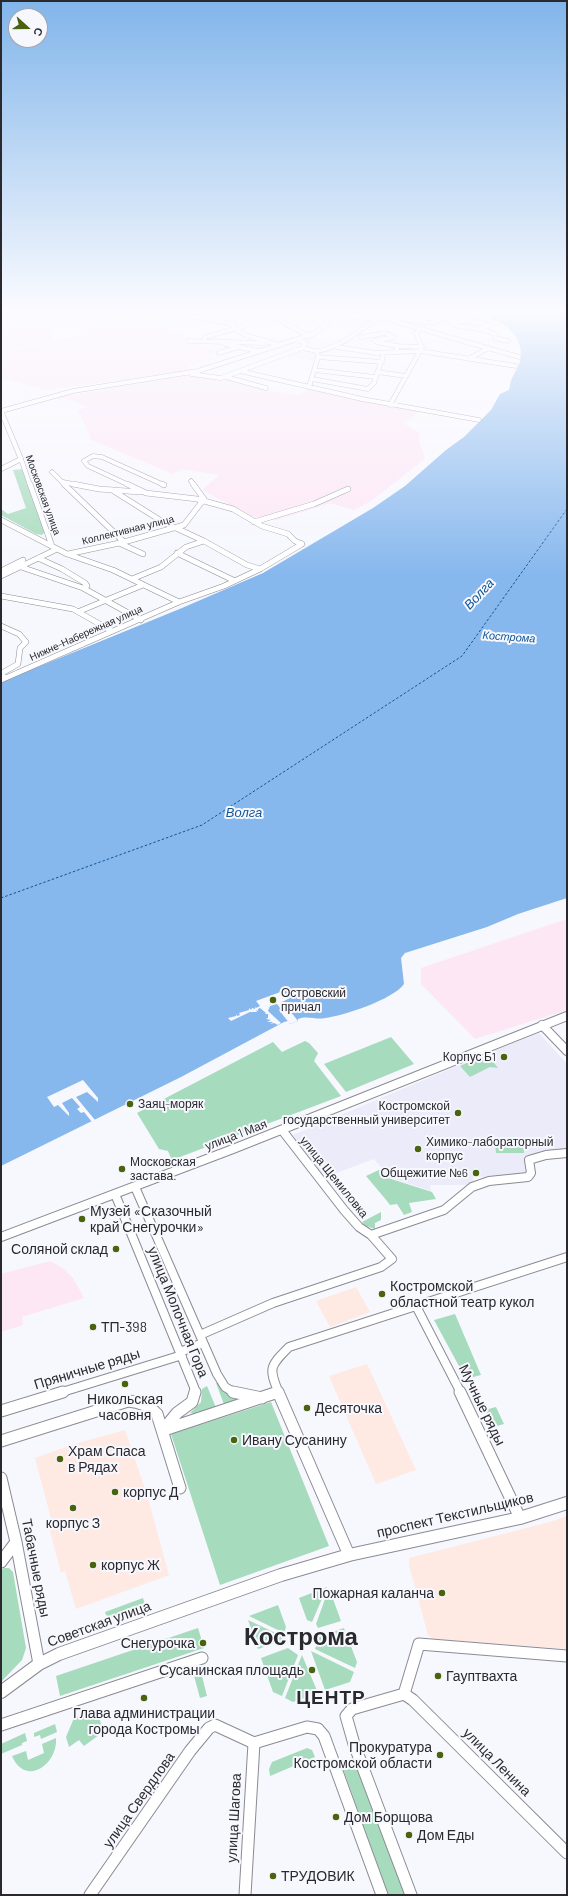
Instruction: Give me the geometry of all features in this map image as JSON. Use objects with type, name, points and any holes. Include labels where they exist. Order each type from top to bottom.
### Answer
[{"type":"main road","name":"Московская улица","points":[[1,411],[21,459]]},
{"type":"main road","points":[[1,469],[21,459]]},
{"type":"main road","name":"проспект Текстильщиков","points":[[349,1555],[520,1518],[567,1503]]},
{"type":"main road","name":"Советская улица","points":[[1,1692],[39,1664],[59,1654],[281,1575],[349,1555]]},
{"type":"street","points":[[1,411],[42,399]]},
{"type":"street","points":[[365,399],[479,420]]},
{"type":"street","points":[[390,405],[393,399]]},
{"type":"street","points":[[146,493],[84,462],[93,456],[102,457],[164,485]]},
{"type":"street","name":"Московская улица","points":[[21,459],[49,533],[52,546],[67,554],[107,568],[132,579],[179,602]]},
{"type":"street","points":[[52,472],[121,543],[143,554]]},
{"type":"street","points":[[63,482],[82,487],[146,493],[219,504],[233,509],[254,522],[319,502],[348,489]]},
{"type":"street","points":[[190,482],[204,496],[203,502]]},
{"type":"street","points":[[112,490],[163,522],[204,541],[228,556],[260,569]]},
{"type":"street","name":"Коллективная улица","points":[[67,554],[121,543],[175,528],[187,523],[203,502]]},
{"type":"street","points":[[1,520],[52,546]]},
{"type":"street","name":"Нижне-Набережная улица","points":[[3,679],[112,631],[141,620],[179,602],[199,596],[235,581],[260,569],[302,544],[295,541],[288,534],[254,522]]},
{"type":"street","points":[[33,537],[43,536],[49,533]]},
{"type":"street","points":[[132,579],[161,567],[186,547],[204,541]]},
{"type":"street","points":[[2,570],[52,546]]},
{"type":"street","points":[[1,576],[57,549]]},
{"type":"street","points":[[177,553],[235,581]]},
{"type":"street","points":[[38,558],[62,569],[85,583],[87,586],[83,588]]},
{"type":"street","points":[[21,566],[83,588],[141,620]]},
{"type":"street","points":[[80,611],[108,601],[144,585]]},
{"type":"street","points":[[1,596],[66,607],[80,611],[112,631]]},
{"type":"street","points":[[1,626],[23,637],[26,642],[20,648],[18,664],[2,673],[3,679]]},
{"type":"street","name":"улица 1 Мая","points":[[1,1238],[282,1130],[567,1016]]},
{"type":"street","points":[[542,1025],[567,1051]]},
{"type":"street","name":"улица Щемиловка","points":[[282,1130],[349,1216],[359,1227],[371,1235],[392,1259]]},
{"type":"street","points":[[371,1235],[444,1210],[472,1187],[489,1181],[528,1177],[530,1173],[529,1160],[546,1155],[567,1153]]},
{"type":"street","name":"улица Молочная Гора","points":[[135,1187],[217,1374],[225,1387],[235,1393],[262,1398]]},
{"type":"street","name":"улица Молочная Гора","points":[[115,1194],[194,1387],[195,1395],[192,1404],[179,1411],[163,1430]]},
{"type":"street","points":[[349,1555],[271,1375],[274,1362],[289,1347],[567,1257]]},
{"type":"street","name":"Пряничные ряды","points":[[1,1411],[179,1356],[202,1339],[274,1303],[381,1267],[392,1259]]},
{"type":"street","name":"Мучные ряды","points":[[416,1306],[461,1393],[520,1518]]},
{"type":"street","points":[[163,1430],[278,1392]]},
{"type":"street","points":[[1,1442],[128,1401],[140,1402],[152,1408],[156,1414],[163,1430],[180,1488]]},
{"type":"street","name":"Табачные ряды","points":[[1,1478],[16,1542],[39,1664]]},
{"type":"street","points":[[1,1562],[16,1542]]},
{"type":"street","points":[[411,1895],[352,1738],[346,1716],[352,1709],[404,1694],[419,1644],[567,1656]]},
{"type":"street","points":[[1,1725],[202,1658]]},
{"type":"street","name":"улица Ленина","points":[[404,1694],[413,1700],[567,1853]]},
{"type":"street","name":"улица Свердлова","points":[[90,1895],[190,1751],[209,1728],[215,1725],[254,1743]]},
{"type":"street","points":[[254,1743],[307,1727],[318,1729],[324,1736],[382,1895]]},
{"type":"street","name":"улица Шагова","points":[[245,1895],[254,1743]]},
{"type":"shaded area","points":[[69,399],[367,399],[419,410],[405,424],[420,433],[419,440],[425,459],[371,501],[354,510],[330,503],[277,520],[251,516],[202,490],[219,475],[183,469],[173,474],[89,439],[91,438],[78,410],[87,407]]},
{"type":"shaded area","points":[[567,919],[567,1010],[475,1039],[421,984],[421,968]]},
{"type":"shaded area","name":"Костромской государственный университет","points":[[539,1033],[567,1064],[567,1151],[525,1158],[527,1175],[473,1177],[473,1185],[430,1185],[431,1191],[389,1177],[374,1159],[328,1176],[319,1172],[293,1135],[488,1053]]},
{"type":"shaded area","points":[[50,1261],[64,1269],[73,1278],[84,1298],[22,1317],[23,1325],[1,1332],[1,1274]]},
{"type":"shaded area","points":[[356,1287],[370,1312],[330,1327],[316,1301]]},
{"type":"shaded area","points":[[367,1364],[416,1470],[376,1484],[329,1376]]},
{"type":"shaded area","points":[[125,1430],[148,1498],[169,1575],[76,1609],[65,1571],[61,1573],[49,1527],[53,1526],[35,1458],[71,1445]]},
{"type":"shaded area","points":[[567,1516],[567,1649],[434,1639],[428,1635],[409,1565],[409,1558],[550,1522]]},
{"type":"green space","points":[[23,469],[45,532],[42,535],[36,534],[1,515],[1,509],[8,514],[26,508],[13,470]]},
{"type":"green space","points":[[391,1037],[414,1064],[346,1092],[324,1064]]},
{"type":"green space","points":[[305,1041],[309,1043],[318,1053],[314,1061],[341,1096],[172,1160],[168,1151],[159,1149],[137,1113],[273,1042],[282,1052]]},
{"type":"green space","points":[[487,1054],[498,1068],[490,1067],[470,1077],[460,1066]]},
{"type":"green space","points":[[495,1141],[523,1142],[524,1153],[496,1153]]},
{"type":"green space","points":[[381,1169],[388,1178],[432,1192],[436,1199],[409,1203],[412,1212],[404,1215],[397,1204],[390,1205],[366,1176]]},
{"type":"green space","points":[[381,1212],[381,1220],[375,1223],[375,1229],[366,1226],[362,1222]]},
{"type":"green space","points":[[455,1314],[481,1375],[466,1379],[434,1320]]},
{"type":"green space","points":[[216,1383],[218,1383],[244,1397],[225,1407]]},
{"type":"green space","points":[[207,1386],[217,1410],[196,1414],[190,1413],[201,1402],[202,1389]]},
{"type":"green space","points":[[271,1402],[329,1546],[220,1585],[171,1434]]},
{"type":"green space","points":[[496,1407],[504,1424],[493,1427],[485,1410]]},
{"type":"green space","points":[[4,1568],[9,1568],[13,1572],[26,1648],[22,1660],[1,1682],[1,1570]]},
{"type":"green space","points":[[327,1587],[312,1622],[307,1620],[299,1598]]},
{"type":"green space","points":[[329,1588],[341,1621],[318,1628],[316,1624]]},
{"type":"green space","points":[[143,1598],[145,1605],[112,1618],[106,1615],[105,1612]]},
{"type":"green space","points":[[278,1605],[286,1627],[284,1633],[249,1616]]},
{"type":"green space","points":[[248,1620],[284,1637],[284,1640],[258,1649]]},
{"type":"green space","points":[[198,1628],[204,1648],[60,1696],[56,1676]]},
{"type":"green space","points":[[344,1628],[357,1662],[355,1668],[315,1649],[319,1637]]},
{"type":"green space","points":[[288,1648],[298,1655],[282,1696],[273,1692],[261,1658]]},
{"type":"green space","points":[[311,1651],[354,1672],[350,1682],[325,1690]]},
{"type":"green space","points":[[302,1655],[318,1693],[293,1702],[285,1698]]},
{"type":"green space","points":[[197,1671],[198,1674],[201,1672],[207,1696],[200,1698],[193,1672]]},
{"type":"green space","points":[[97,1708],[103,1732],[84,1746],[79,1740],[69,1747],[66,1737],[74,1718]]},
{"type":"green space","points":[[55,1724],[57,1732],[41,1739],[40,1735],[34,1737],[34,1733]]},
{"type":"green space","points":[[25,1733],[27,1741],[22,1743],[22,1745],[1,1754],[1,1744]]},
{"type":"green space","points":[[56,1738],[52,1757],[40,1769],[32,1771],[25,1770],[18,1765],[12,1756],[26,1751],[28,1760],[44,1753],[42,1744]]},
{"type":"green space","points":[[307,1748],[312,1750],[315,1757],[270,1776],[269,1769],[272,1762]]},
{"type":"green space","points":[[354,1757],[405,1895],[388,1895],[341,1763]]},
{"type":"water","name":"Волга","points":[[497,399],[567,399],[567,898],[518,914],[487,927],[405,953],[401,958],[404,984],[398,990],[379,1001],[333,1017],[301,1018],[290,1024],[288,1021],[284,1022],[181,1077],[1,1166],[1,682],[182,608],[263,573],[373,508],[405,486],[446,450],[464,437],[491,410]]},
{"type":"pier","points":[[283,991],[290,998],[280,1003],[284,1008],[287,1007],[298,1021],[290,1024],[279,1010],[281,1009],[277,1004],[270,1006],[268,1011],[281,1023],[278,1025],[274,1023],[270,1024],[273,1022],[267,1022],[271,1020],[266,1019],[268,1018],[268,1014],[265,1014],[266,1013],[260,1008],[258,1011],[256,1010],[257,1012],[250,1012],[231,1021],[228,1018],[236,1016],[236,1014],[237,1016],[240,1015],[239,1013],[249,1010],[249,1008],[251,1010],[252,1008],[255,1009],[255,1007],[260,1006],[256,1001]]},
{"type":"pier","points":[[83,1080],[98,1098],[98,1102],[87,1092],[76,1097],[95,1120],[92,1122],[84,1112],[81,1113],[77,1109],[80,1107],[72,1098],[62,1103],[69,1113],[69,1116],[58,1105],[54,1107],[47,1097]]},
{"type":"ferry route","points":[[1,898],[202,825],[462,656],[567,509]]},
{"type":"place","name":"Островский причал","points":[[273,1000]]},
{"type":"place","name":"Корпус Б1","points":[[504,1057]]},
{"type":"place","name":"Заяц-моряк","points":[[130,1104]]},
{"type":"place","name":"Костромской государственный университет","points":[[458,1113]]},
{"type":"place","name":"Химико-лабораторный корпус","points":[[418,1149]]},
{"type":"place","name":"Московская застава.","points":[[122,1169]]},
{"type":"place","name":"Общежитие №6","points":[[476,1173]]},
{"type":"place","name":"Музей «Сказочный край Снегурочки»","points":[[82,1219]]},
{"type":"place","name":"Соляной склад","points":[[116,1249]]},
{"type":"place","name":"Костромской областной театр кукол","points":[[382,1294]]},
{"type":"place","name":"ТП-398","points":[[93,1327]]},
{"type":"place","name":"Никольская часовня","points":[[125,1384]]},
{"type":"place","name":"Десяточка","points":[[307,1408]]},
{"type":"place","name":"Ивану Сусанину","points":[[234,1440]]},
{"type":"place","name":"Храм Спаса в Рядах","points":[[60,1459]]},
{"type":"place","name":"корпус Д","points":[[115,1492]]},
{"type":"place","name":"корпус З","points":[[73,1508]]},
{"type":"place","name":"корпус Ж","points":[[93,1565]]},
{"type":"place","name":"Пожарная каланча","points":[[442,1593]]},
{"type":"place","name":"Снегурочка","points":[[203,1643]]},
{"type":"place","name":"Сусанинская площадь","points":[[312,1670]]},
{"type":"place","name":"Гауптвахта","points":[[438,1676]]},
{"type":"place","name":"Глава администрации города Костромы","points":[[144,1698]]},
{"type":"place","name":"Прокуратура Костромской области","points":[[440,1755]]},
{"type":"place","name":"Дом Борщова","points":[[336,1817]]},
{"type":"place","name":"Дом Еды","points":[[409,1835]]},
{"type":"place","name":"ТРУДОВИК","points":[[273,1876]]},
{"type":"district","name":"Кострома","points":[[301,1637]]},
{"type":"district","name":"ЦЕНТР","points":[[331,1698]]}]
